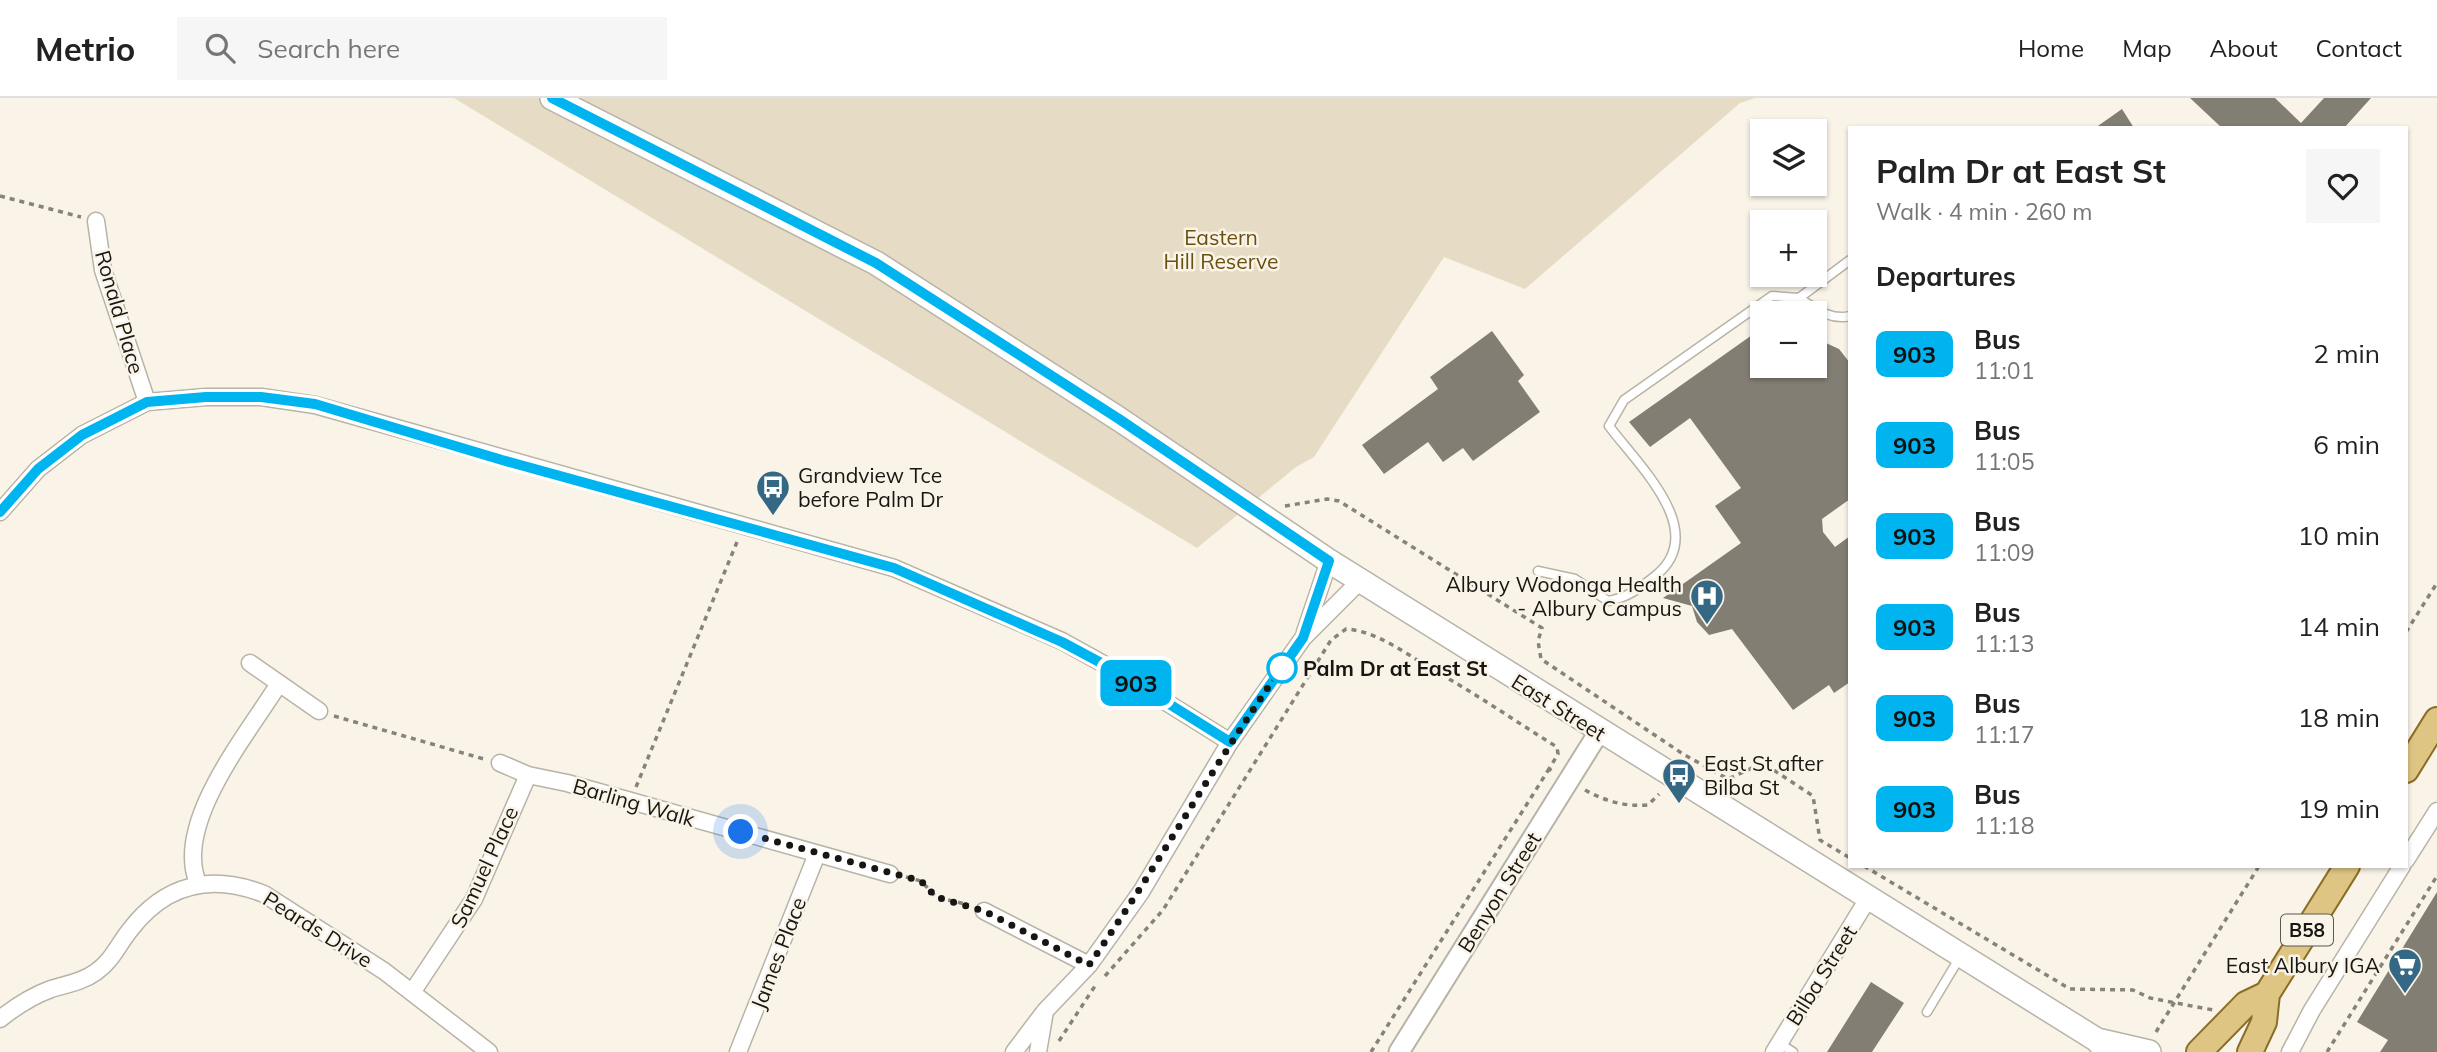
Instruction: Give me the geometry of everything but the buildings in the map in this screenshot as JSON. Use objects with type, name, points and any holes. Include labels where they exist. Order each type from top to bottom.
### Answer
[{"type":"main road","name":"East Street","points":[[552,98],[876,263],[1119,419],[1360,581],[1599,732],[1962,954],[2102,1046],[2147,1051]]},
{"type":"main road","points":[[2408,767],[2437,720]]},
{"type":"main road","name":"B58","points":[[2250,1052],[2264,1022],[2267,994],[2346,868]]},
{"type":"main road","name":"B58","points":[[2199,1052],[2246,1004],[2267,994]]},
{"type":"street","name":"Ronald Place","points":[[96,221],[103,270],[147,402]]},
{"type":"street","points":[[0,512],[38,469],[82,435],[147,402],[206,397],[261,397],[315,404],[894,568],[975,601],[1118,672],[1230,742]]},
{"type":"street","points":[[1303,638],[1329,561]]},
{"type":"street","points":[[1014,1052],[1045,1011],[1089,965],[1141,892],[1230,742],[1303,638],[1360,581]]},
{"type":"street","points":[[250,663],[319,711]]},
{"type":"street","points":[[198,883],[192,869],[190,851],[201,810],[278,685]]},
{"type":"street","name":"Benyon Street","points":[[1399,1052],[1599,732]]},
{"type":"street","name":"Barling Walk","points":[[500,764],[528,775],[890,874]]},
{"type":"street","name":"Samuel Place","points":[[413,991],[474,900],[528,775]]},
{"type":"street","points":[[2408,857],[2437,811]]},
{"type":"street","name":"James Place","points":[[738,1052],[817,853]]},
{"type":"street","points":[[2294,1048],[2312,1010],[2401,868]]},
{"type":"street","name":"Peards Drive","points":[[0,1019],[15,1007],[38,995],[80,981],[98,971],[113,957],[129,930],[150,907],[173,892],[198,883],[247,887],[264,894],[413,991],[489,1052]]},
{"type":"street","name":"Bilba Street","points":[[1782,1049],[1869,897]]},
{"type":"street","points":[[984,911],[1089,965]]},
{"type":"street","points":[[1038,1052],[1045,1011]]},
{"type":"lane","points":[[1799,298],[1848,261]]},
{"type":"lane","points":[[1538,571],[1575,579],[1608,601],[1620,599],[1637,590],[1662,570],[1675,551],[1675,526],[1670,508],[1609,426],[1624,400],[1772,296],[1799,298],[1828,316],[1848,316]]},
{"type":"lane","points":[[1927,1012],[1962,954]]},
{"type":"path","points":[[0,196],[96,221]]},
{"type":"path","points":[[1278,504],[1292,506],[1326,499],[1339,501],[1542,628],[1538,641],[1541,659],[1683,754],[1728,779],[1763,763],[1791,779],[1813,796],[1820,840],[1848,857]]},
{"type":"path","points":[[631,801],[744,527]]},
{"type":"path","points":[[2408,629],[2437,583]]},
{"type":"path","points":[[1057,1045],[1097,984],[1163,910],[1331,640],[1346,629],[1362,632],[1400,648],[1443,676],[1461,683],[1473,694],[1557,747],[1558,754],[1371,1052]]},
{"type":"path","points":[[319,711],[500,764]]},
{"type":"path","points":[[1549,769],[1608,802],[1648,805],[1658,794]]},
{"type":"path","points":[[1867,868],[2070,989],[2133,990],[2174,1003],[2212,1009],[2220,1014]]},
{"type":"path","points":[[2147,1051],[2258,868]]},
{"type":"path","points":[[890,874],[921,881],[936,897],[984,911]]},
{"type":"path","points":[[2327,1052],[2437,876]]},
{"type":"green space","name":"Eastern Hill Reserve","points":[[454,98],[1755,98],[1740,103],[1525,289],[1444,257],[1314,457],[1296,467],[1197,548]]},
{"type":"bus line","name":"903","points":[[0,512],[38,469],[82,435],[147,402],[206,397],[261,397],[315,404],[502,460],[894,568],[951,590],[1062,642],[1118,672],[1230,742],[1303,638],[1329,561],[1119,419],[876,263],[552,98]]},
{"type":"place","name":"Grandview Tce before Palm Dr","points":[[773,517]]},
{"type":"place","name":"Albury Wodonga Health - Albury Campus","points":[[1707,626]]},
{"type":"place","name":"Palm Dr at East St","points":[[1282,668]]},
{"type":"place","name":"East St after Bilba St","points":[[1679,805]]},
{"type":"place","name":"East Albury IGA","points":[[2405,995]]},
{"type":"route","points":[[741,832],[921,881],[936,897],[984,911],[1089,965],[1141,892],[1230,742],[1288,659],[1282,668]]}]
